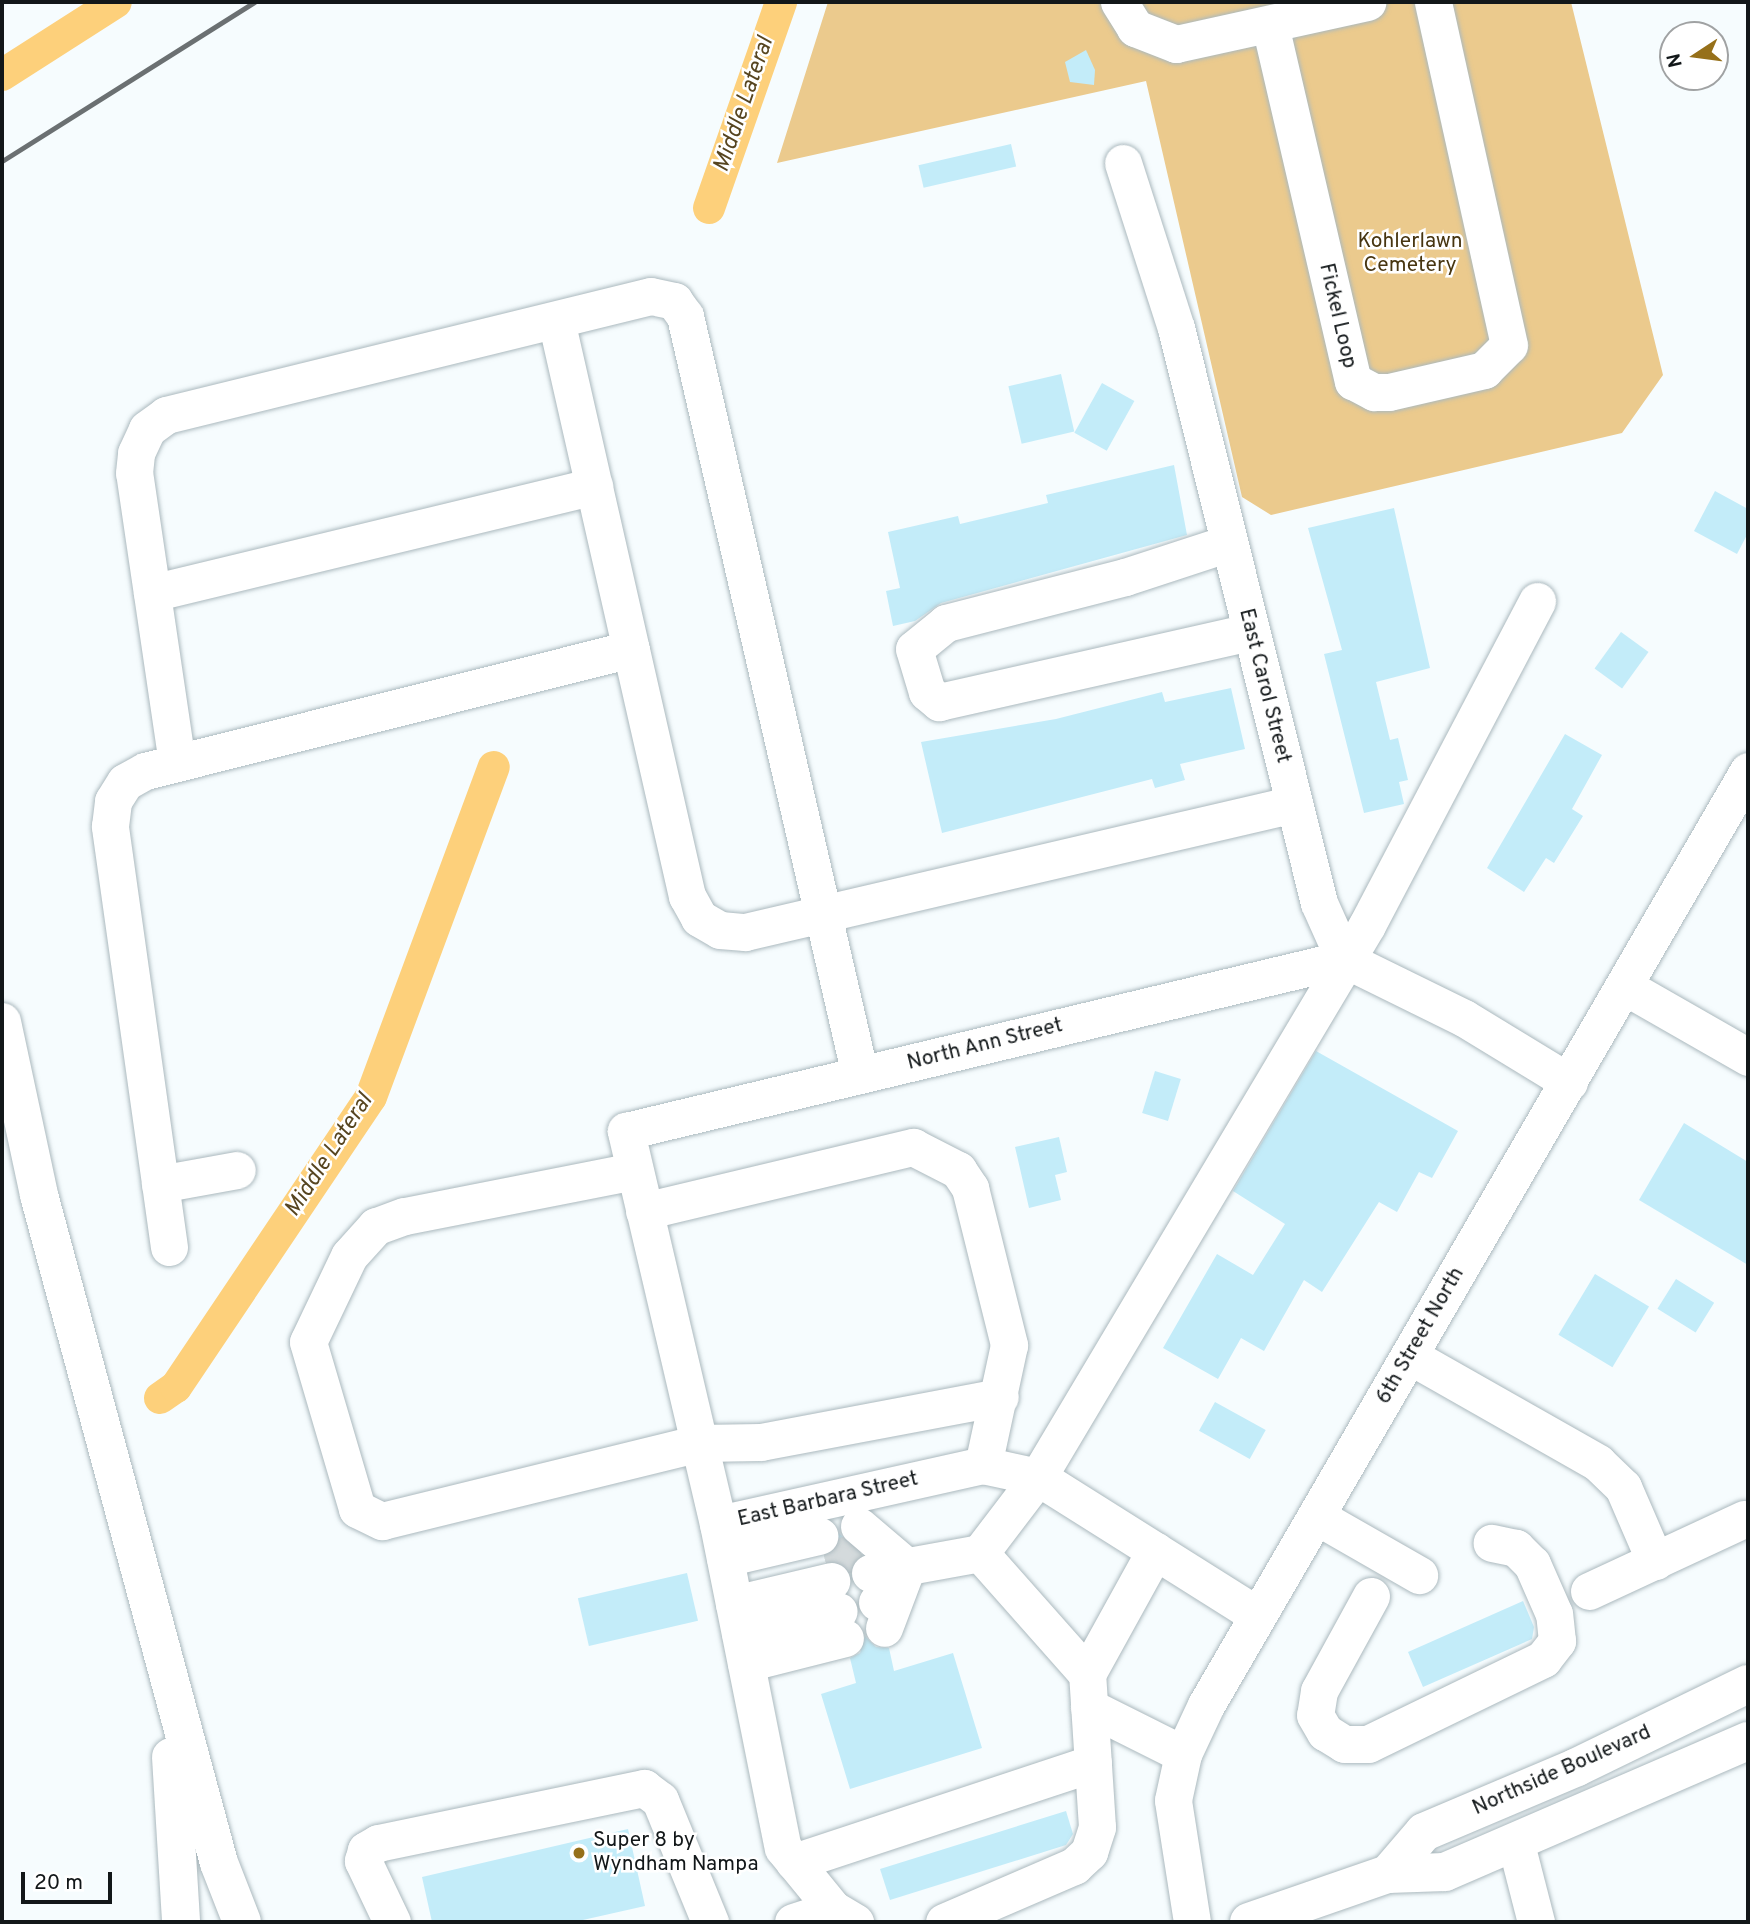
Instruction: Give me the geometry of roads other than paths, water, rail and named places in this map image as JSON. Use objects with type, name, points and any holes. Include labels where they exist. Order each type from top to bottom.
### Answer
[{"type":"main road","points":[[2,1021],[39,1195],[219,1863],[242,1922]]},
{"type":"main road","points":[[153,1612],[178,1817],[181,1922]]},
{"type":"main road","name":"Northside Boulevard","points":[[1388,1874],[1424,1832],[1748,1684]]},
{"type":"main road","points":[[1249,1922],[1388,1874],[1445,1872],[1516,1844],[1748,1741]]},
{"type":"street","points":[[1119,2],[1135,27],[1161,42],[1194,44],[1367,2]]},
{"type":"street","name":"Fickel Loop","points":[[1270,25],[1353,381],[1374,392],[1389,392],[1484,370],[1509,345],[1433,2]]},
{"type":"street","name":"East Carol Street","points":[[1123,163],[1176,328],[1320,903],[1344,959]]},
{"type":"street","points":[[177,763],[135,453],[147,429],[166,415],[651,296],[674,301],[685,316],[860,1075]]},
{"type":"street","points":[[556,320],[687,896],[699,918],[720,930],[745,932],[1294,804]]},
{"type":"street","points":[[152,593],[594,486]]},
{"type":"street","points":[[1229,543],[1125,577],[946,623],[914,649],[927,692],[939,702],[1250,632]]},
{"type":"street","points":[[871,1576],[980,1553],[1038,1478],[1344,959],[1537,601]]},
{"type":"street","points":[[169,1247],[110,826],[113,801],[125,782],[177,763],[631,649]]},
{"type":"street","name":"6th Street North","points":[[1192,1922],[1173,1800],[1183,1754],[1257,1615],[1748,771]]},
{"type":"street","points":[[1344,959],[1464,1018],[1569,1082]]},
{"type":"street","name":"North Ann Street","points":[[626,1132],[1344,959]]},
{"type":"street","points":[[1624,986],[1748,1057]]},
{"type":"street","name":"East Barbara Street","points":[[626,1132],[732,1594],[983,1465],[1038,1478],[1257,1615]]},
{"type":"street","points":[[644,1212],[913,1147],[958,1170],[970,1188],[1009,1345],[1000,1397],[983,1465]]},
{"type":"street","points":[[160,1184],[237,1170]]},
{"type":"street","points":[[634,1171],[404,1216],[376,1226],[349,1256],[308,1342],[357,1509],[382,1521],[699,1443],[761,1442],[1000,1397]]},
{"type":"street","points":[[1410,1356],[1598,1463],[1623,1487],[1655,1561]]},
{"type":"street","points":[[1316,1516],[1419,1575]]},
{"type":"street","points":[[1590,1591],[1744,1520]]},
{"type":"street","points":[[1371,1596],[1319,1691],[1315,1715],[1325,1732],[1344,1744],[1367,1744],[1543,1659],[1557,1641],[1554,1614],[1532,1564],[1516,1548],[1492,1543]]},
{"type":"street","points":[[944,1922],[1074,1866],[1089,1852],[1097,1827],[1088,1691],[1155,1551]]},
{"type":"street","points":[[980,1553],[1088,1691],[1183,1754]]},
{"type":"street","points":[[871,1576],[907,1567]]},
{"type":"street","points":[[871,1576],[907,1567]]},
{"type":"street","points":[[732,1594],[832,1585],[732,1594]]},
{"type":"street","points":[[732,1594],[783,1849],[844,1916]]},
{"type":"street","points":[[794,1862],[1093,1763]]},
{"type":"street","points":[[392,1922],[367,1877],[363,1861],[372,1846],[644,1788],[660,1800],[710,1922]]},
{"type":"street","points":[[1516,1844],[1536,1922]]},
{"type":"street","points":[[793,1922],[844,1916]]},
{"type":"waterway","points":[[2,75],[116,2]]},
{"type":"waterway","name":"Middle Lateral","points":[[709,208],[781,2]]},
{"type":"waterway","name":"Middle Lateral","points":[[160,1398],[176,1387],[371,1097],[494,767]]},
{"type":"tunnel","points":[[825,1560],[864,1550]]},
{"type":"railway","points":[[2,161],[254,2]]},
{"type":"place","name":"Super 8 by Wyndham Nampa","points":[[579,1853]]},
{"type":"park label","name":"Kohlerlawn Cemetery","points":[[1410,254]]}]
